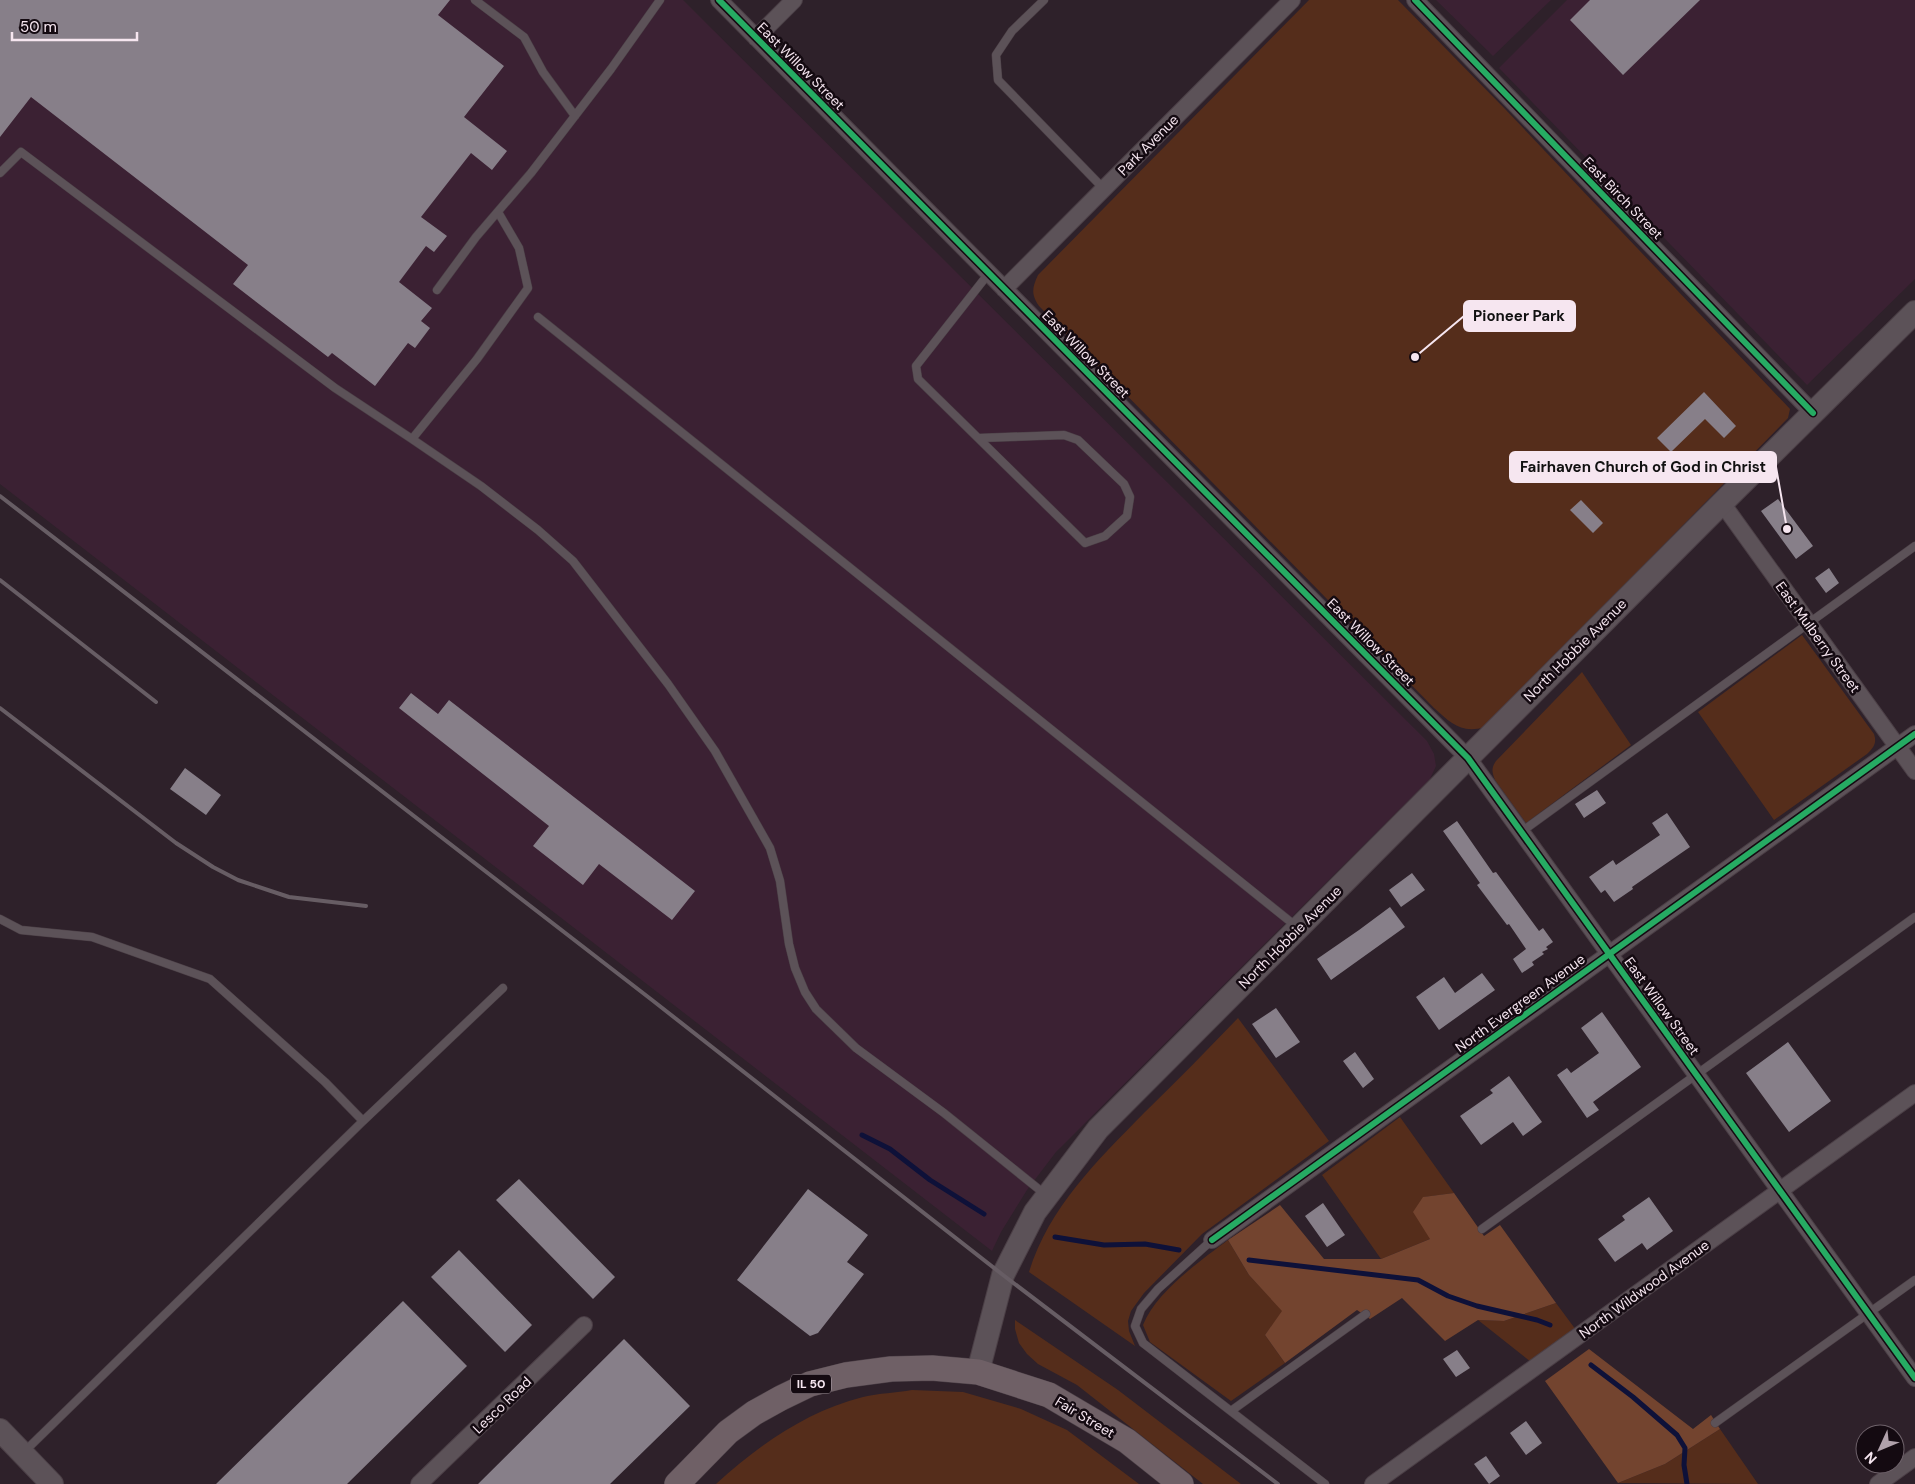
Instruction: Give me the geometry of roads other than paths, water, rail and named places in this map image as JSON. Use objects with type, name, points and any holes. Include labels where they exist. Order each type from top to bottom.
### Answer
[{"type":"main road","name":"North Hobbie Avenue","points":[[978,1372],[1003,1274],[1034,1212],[1098,1129],[1915,312]]},
{"type":"main road","name":"IL 50","points":[[676,1484],[728,1432],[781,1398],[810,1384],[846,1375],[891,1369],[932,1368],[978,1372]]},
{"type":"main road","name":"Fair Street","points":[[978,1372],[1049,1395],[1127,1441],[1181,1484]]},
{"type":"main road","points":[[0,1430],[52,1484]]},
{"type":"street","name":"East Willow Street","points":[[719,0],[1468,758],[1915,1378]]},
{"type":"street","points":[[756,38],[794,0]]},
{"type":"street","name":"Park Avenue","points":[[1004,289],[1292,0]]},
{"type":"street","name":"East Birch Street","points":[[1416,1],[1813,413]]},
{"type":"street","name":"East Mulberry Street","points":[[1722,503],[1915,771]]},
{"type":"street","name":"North Evergreen Avenue","points":[[1212,1240],[1915,734]]},
{"type":"street","name":"North Wildwood Avenue","points":[[1373,1484],[1915,1094]]},
{"type":"street","name":"Lesco Road","points":[[419,1484],[584,1325]]},
{"type":"street","points":[[1878,1484],[1915,1457]]},
{"type":"lane","points":[[475,0],[524,37],[543,72],[575,116]]},
{"type":"lane","points":[[436,290],[476,237],[611,70],[660,0]]},
{"type":"lane","points":[[1044,0],[1012,32],[996,54],[998,80],[1104,189]]},
{"type":"lane","points":[[0,173],[21,152],[335,388],[488,491],[538,530],[573,561],[668,684],[715,751],[770,848],[780,881],[789,944],[795,968],[805,992],[816,1009],[856,1048],[944,1113],[1047,1196]]},
{"type":"lane","points":[[412,439],[477,359],[528,288],[519,248],[498,212]]},
{"type":"lane","points":[[979,438],[1064,435],[1078,440],[1124,484],[1130,497],[1127,516],[1106,536],[1084,543],[918,379],[916,366],[989,273]]},
{"type":"lane","points":[[538,316],[1299,928]]},
{"type":"lane","points":[[1521,832],[1915,546]]},
{"type":"lane","points":[[1482,1229],[1915,917]]},
{"type":"lane","points":[[0,919],[21,930],[92,938],[210,978],[325,1082],[363,1121]]},
{"type":"lane","points":[[22,1453],[502,988]]},
{"type":"lane","points":[[1212,1240],[1158,1289],[1141,1309],[1135,1326],[1143,1343],[1325,1484]]},
{"type":"lane","points":[[1715,1423],[1915,1280]]},
{"type":"lane","points":[[1231,1411],[1366,1314]]},
{"type":"waterway","points":[[862,1135],[890,1149],[930,1180],[984,1214]]},
{"type":"waterway","points":[[1055,1237],[1104,1245],[1145,1244],[1179,1250]]},
{"type":"waterway","points":[[1249,1260],[1418,1280],[1448,1296],[1477,1306],[1537,1320],[1550,1325]]},
{"type":"waterway","points":[[1591,1365],[1633,1397],[1677,1435],[1685,1448],[1684,1465],[1687,1484]]},
{"type":"railway","points":[[0,496],[652,1000],[1003,1275],[1278,1484]]},
{"type":"railway","points":[[0,580],[156,702]]},
{"type":"railway","points":[[0,708],[176,843],[213,867],[238,880],[289,897],[366,906]]},
{"type":"place","name":"Pioneer Park","points":[[1415,357]]},
{"type":"place","name":"Fairhaven Church of God in Christ","points":[[1787,529]]}]
